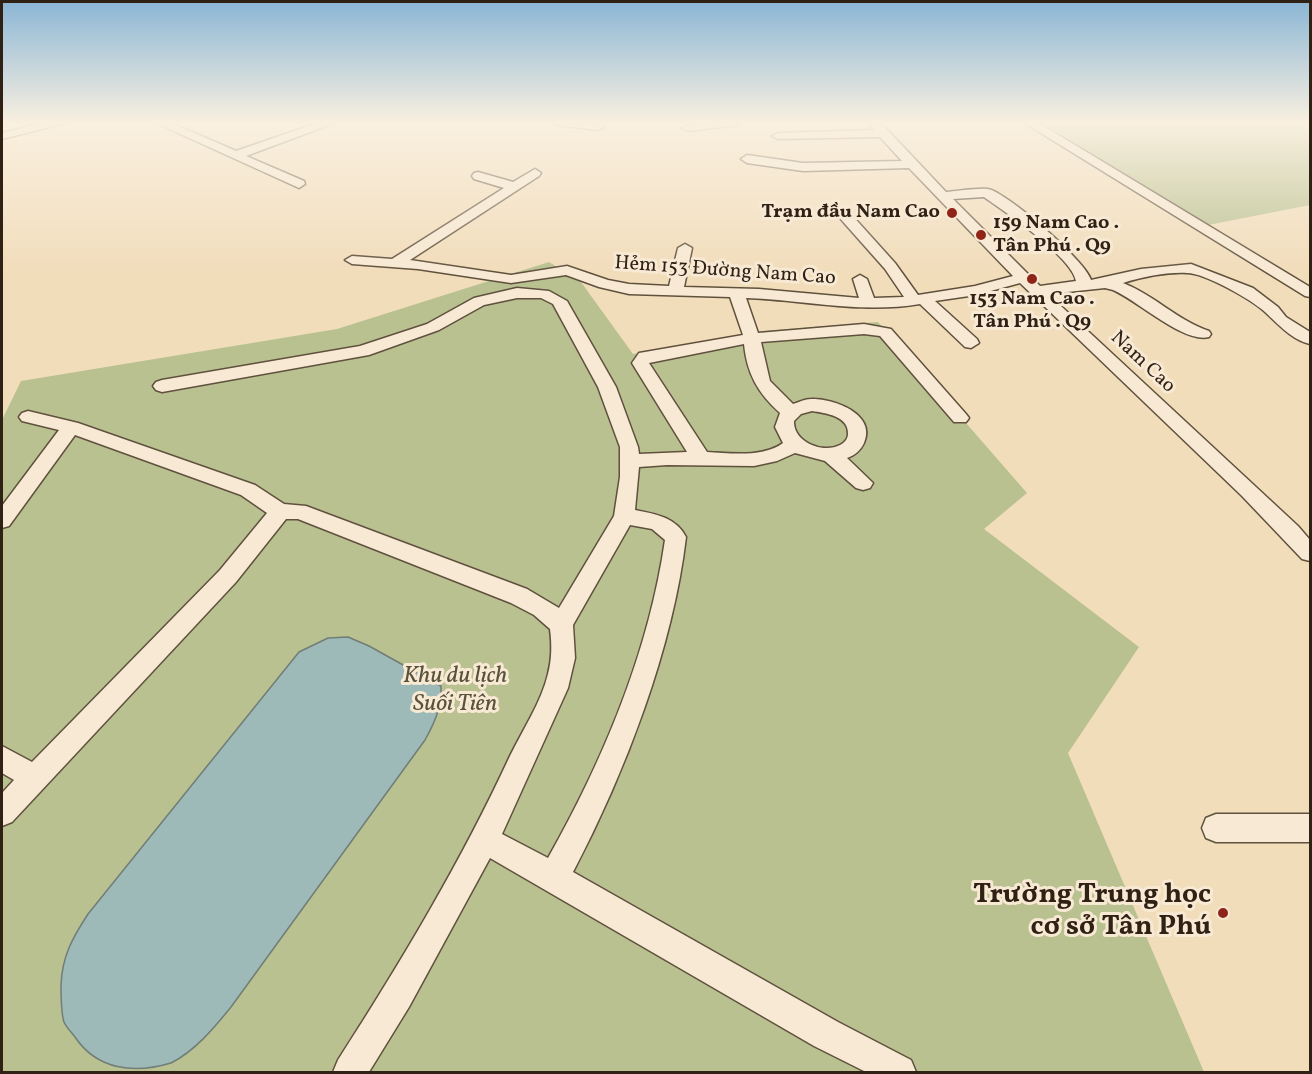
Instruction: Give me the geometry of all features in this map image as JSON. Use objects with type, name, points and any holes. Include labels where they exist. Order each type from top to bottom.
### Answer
[{"type":"street","points":[[271,172],[299,184]]},
{"type":"street","name":"Nam Cao","points":[[919,172],[1144,394],[1252,491],[1311,553]]},
{"type":"street","points":[[1111,172],[1311,293]]},
{"type":"street","points":[[395,263],[534,173]]},
{"type":"street","points":[[478,176],[514,187]]},
{"type":"street","points":[[943,196],[987,193],[1045,235],[1080,270],[1084,285]]},
{"type":"street","points":[[845,216],[919,299],[971,344]]},
{"type":"street","points":[[676,291],[685,248]]},
{"type":"street","name":"Hẻm 153 Đường Nam Cao","points":[[352,260],[395,263],[511,279],[567,270],[604,284],[629,289],[736,293],[868,303],[919,299],[976,290],[1024,276]]},
{"type":"street","points":[[1105,284],[1141,273],[1191,268],[1248,291],[1272,310],[1280,320],[1311,339]]},
{"type":"street","points":[[860,279],[868,303]]},
{"type":"street","points":[[1039,291],[1063,286],[1105,284],[1120,286],[1184,328],[1203,334]]},
{"type":"street","points":[[162,386],[363,351],[433,327],[479,301],[517,293],[544,294],[559,301],[607,387],[629,447],[630,462],[624,516],[593,573],[561,624]]},
{"type":"street","points":[[736,293],[752,338],[755,366],[766,392],[791,412]]},
{"type":"street","points":[[1152,306],[1175,314]]},
{"type":"street","points":[[701,459],[640,363],[645,357],[752,338],[864,329],[885,332],[960,418]]},
{"type":"street","points":[[824,405],[842,411],[855,422],[858,439],[852,447],[831,455],[805,451],[794,444],[784,428],[785,419],[791,412],[800,407],[824,405]]},
{"type":"street","points":[[28,417],[71,427],[248,490],[280,512],[299,511],[519,596],[542,608],[561,624],[565,642],[555,696],[531,741],[485,840],[398,996],[350,1072]]},
{"type":"street","points":[[2,519],[71,427]]},
{"type":"street","points":[[630,462],[665,458],[768,458],[787,453],[794,444]]},
{"type":"street","points":[[831,455],[863,483]]},
{"type":"street","points":[[2,812],[228,576],[280,512]]},
{"type":"street","points":[[554,877],[577,837],[611,762],[653,648],[673,570],[676,537],[658,522],[624,516]]},
{"type":"street","points":[[2,758],[34,778]]},
{"type":"street","points":[[1216,828],[1311,828]]},
{"type":"street","points":[[485,840],[897,1072]]},
{"type":"green space","points":[[1122,172],[1310,172],[1310,205],[1208,225]]},
{"type":"green space","name":"Khu du lịch Suối Tiên","points":[[549,262],[581,282],[633,354],[762,331],[878,322],[1027,493],[984,529],[1139,647],[1068,753],[1204,1072],[2,1072],[2,420],[21,381],[337,329]]},
{"type":"water","points":[[348,637],[369,646],[441,686],[437,714],[425,740],[231,1007],[204,1038],[180,1058],[157,1066],[130,1068],[105,1063],[94,1057],[66,1026],[62,1009],[61,985],[64,965],[69,947],[83,922],[299,652],[328,638]]},
{"type":"place","name":"Trạm đầu Nam Cao","points":[[952,213]]},
{"type":"place","name":"159 Nam Cao . Tân Phú . Q9","points":[[981,235]]},
{"type":"place","name":"153 Nam Cao . Tân Phú . Q9","points":[[1032,279]]},
{"type":"place","name":"Trường Trung học cơ sở Tân Phú","points":[[1223,913]]}]
